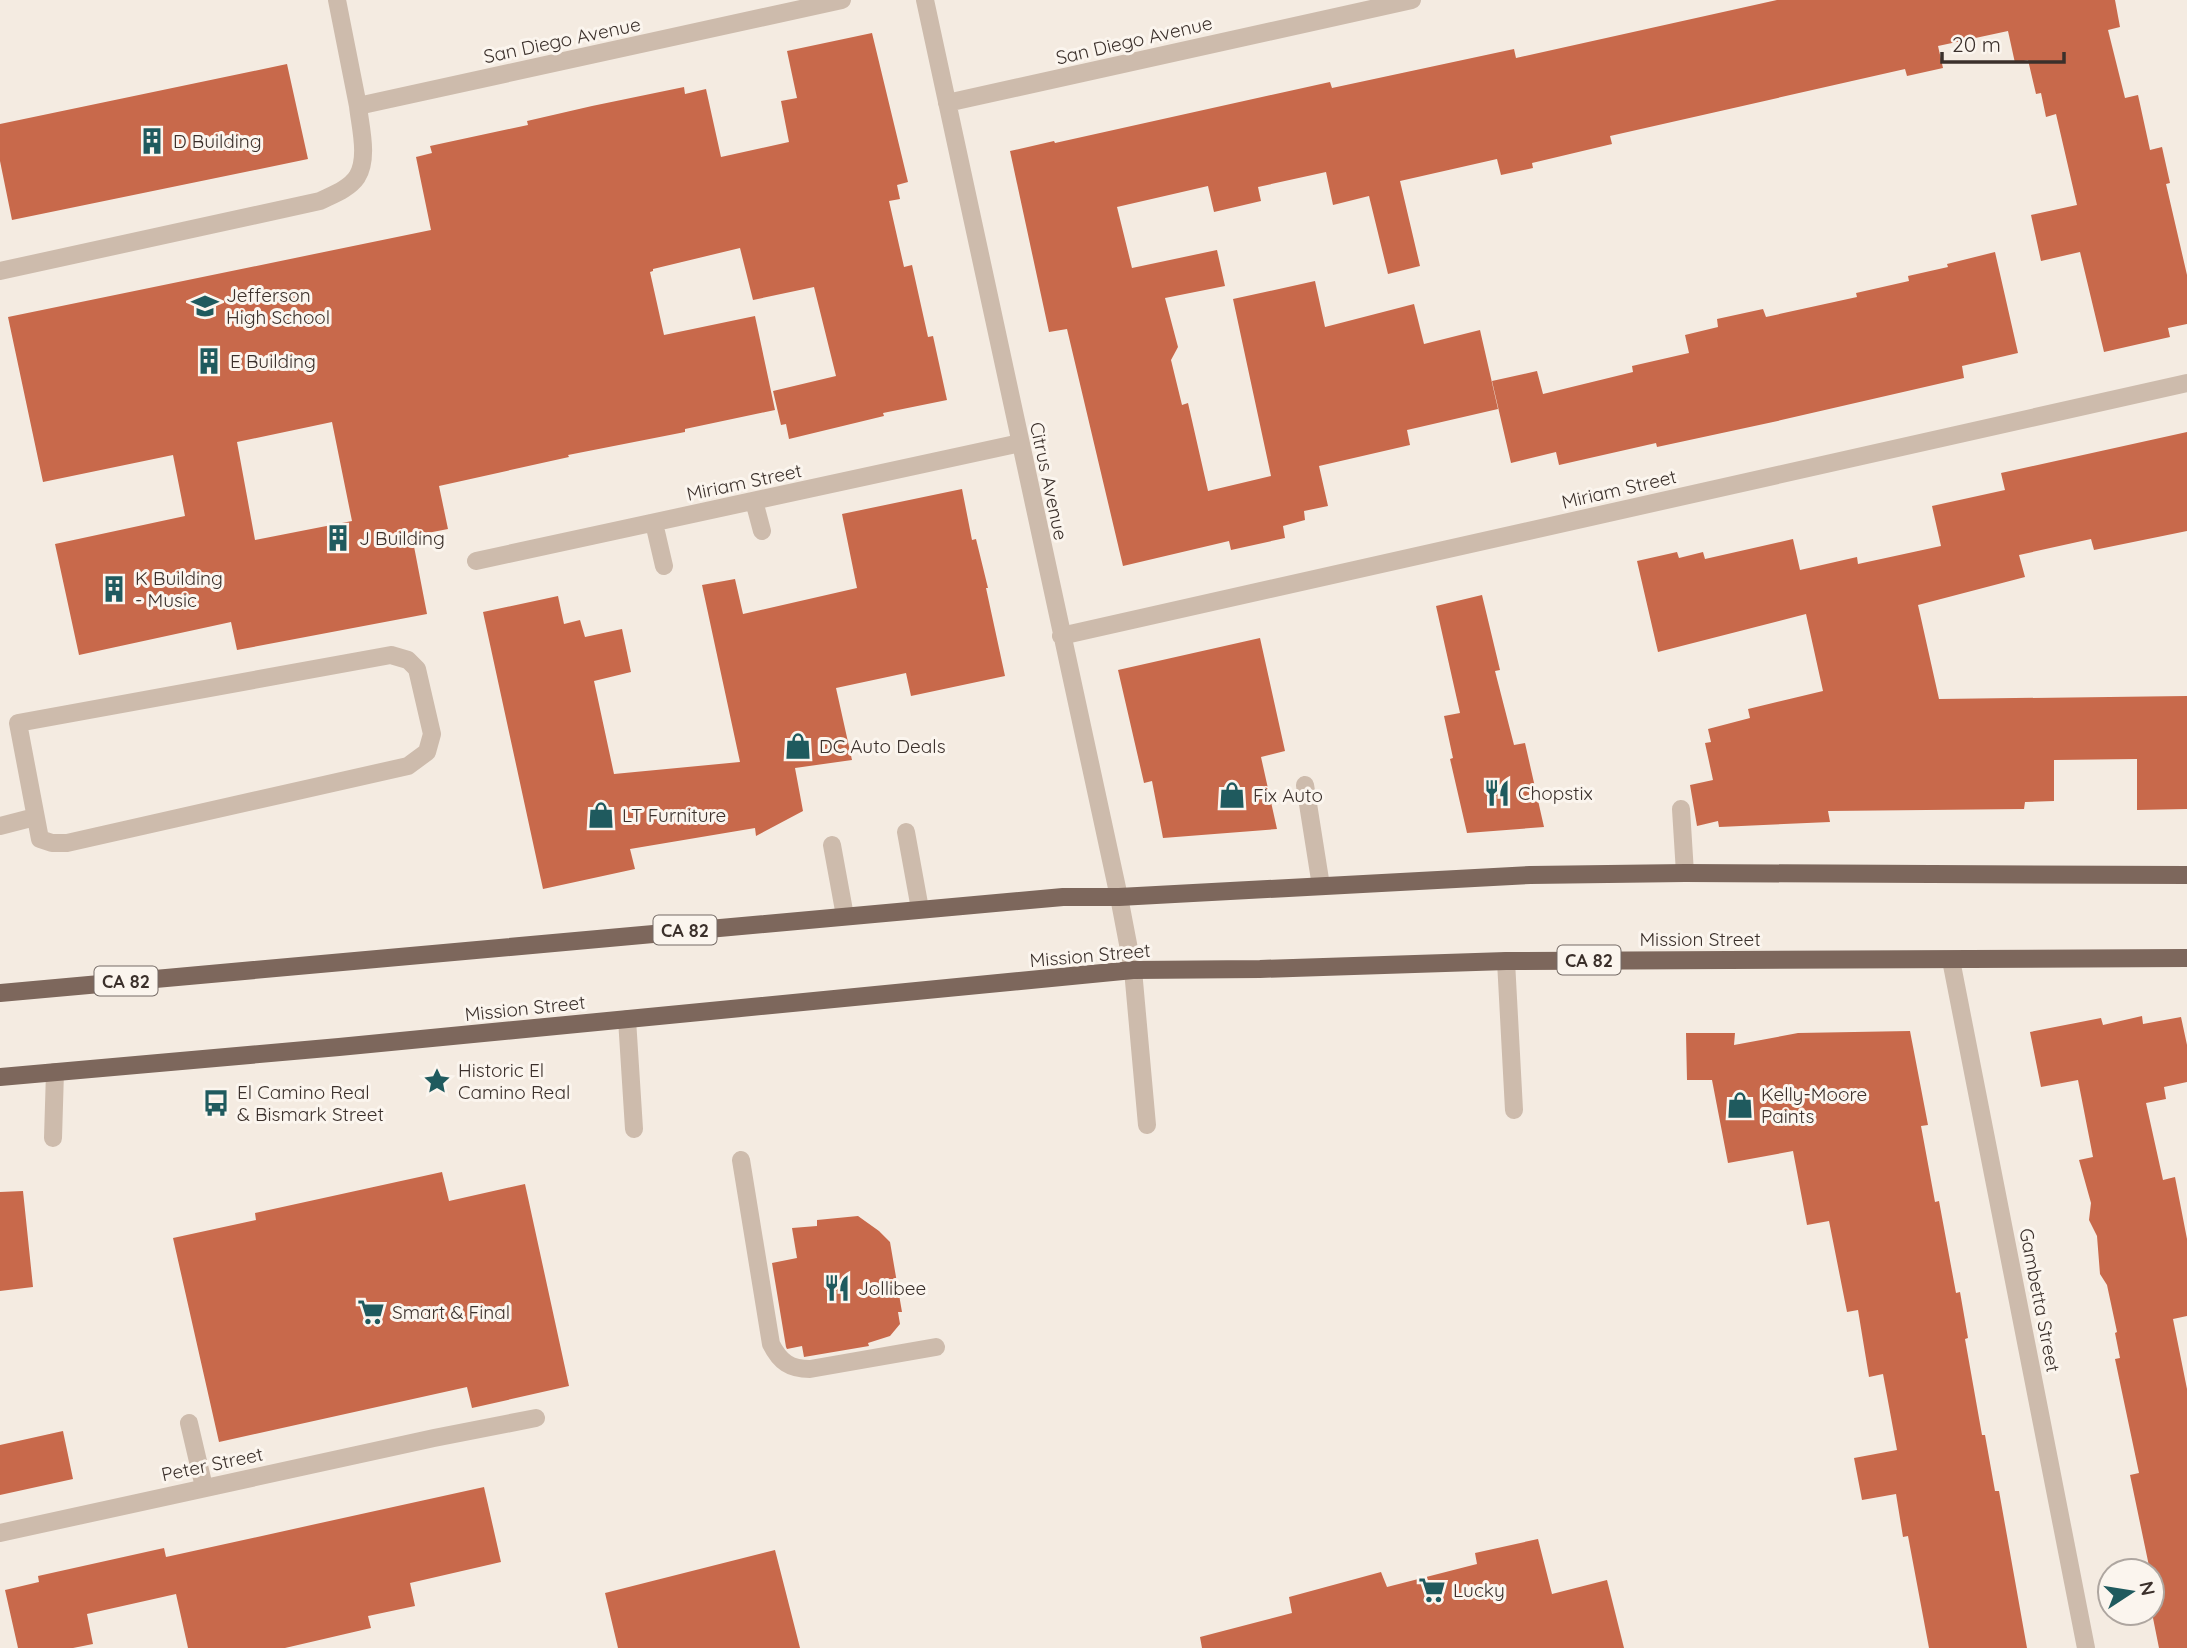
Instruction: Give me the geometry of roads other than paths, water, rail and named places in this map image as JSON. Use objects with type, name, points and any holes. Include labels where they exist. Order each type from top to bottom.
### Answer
[{"type":"main road","name":"CA 82","points":[[0,993],[1062,897],[1119,897],[1530,875],[2187,875]]},
{"type":"main road","name":"Mission Street","points":[[0,1077],[1133,970],[1506,961],[2187,958]]},
{"type":"street","points":[[0,271],[320,201],[340,192],[358,176],[363,154],[366,104],[337,0]]},
{"type":"street","name":"San Diego Avenue","points":[[366,104],[842,0]]},
{"type":"street","name":"Citrus Avenue","points":[[925,0],[1119,897],[1133,970],[1147,1125]]},
{"type":"street","name":"San Diego Avenue","points":[[947,103],[1412,0]]},
{"type":"street","name":"Miriam Street","points":[[1061,635],[2187,383]]},
{"type":"street","name":"Miriam Street","points":[[476,561],[1020,443]]},
{"type":"street","points":[[754,501],[762,531]]},
{"type":"street","points":[[654,523],[664,566]]},
{"type":"street","points":[[391,655],[408,660],[418,669],[432,734],[427,752],[408,766],[67,843],[52,843],[40,839],[36,817],[18,723],[391,655]]},
{"type":"street","points":[[1305,785],[1321,886]]},
{"type":"street","points":[[1681,809],[1685,873]]},
{"type":"street","points":[[0,826],[36,817]]},
{"type":"street","points":[[906,832],[920,909]]},
{"type":"street","points":[[832,845],[845,916]]},
{"type":"street","name":"Gambetta Street","points":[[1951,960],[2086,1648]]},
{"type":"street","points":[[1506,961],[1514,1110]]},
{"type":"street","points":[[627,1019],[634,1129]]},
{"type":"street","points":[[53,1138],[55,1072]]},
{"type":"street","points":[[741,1160],[771,1344],[785,1364],[810,1370],[936,1347]]},
{"type":"street","name":"Peter Street","points":[[0,1533],[204,1487],[536,1418]]},
{"type":"street","points":[[189,1423],[204,1487]]},
{"type":"place","name":"D Building","points":[[152,141]]},
{"type":"place","name":"Jefferson High School","points":[[205,306]]},
{"type":"place","name":"E Building","points":[[209,361]]},
{"type":"place","name":"J Building","points":[[338,538]]},
{"type":"place","name":"K Building - Music","points":[[114,589]]},
{"type":"place","name":"DC Auto Deals","points":[[798,746]]},
{"type":"place","name":"Chopstix","points":[[1497,793]]},
{"type":"place","name":"Fix Auto","points":[[1232,795]]},
{"type":"place","name":"LT Furniture","points":[[601,815]]},
{"type":"place","name":"Historic El Camino Real","points":[[437,1081]]},
{"type":"place","name":"El Camino Real & Bismark Street","points":[[216,1103]]},
{"type":"place","name":"Kelly-Moore Paints","points":[[1740,1105]]},
{"type":"place","name":"Jollibee","points":[[837,1288]]},
{"type":"place","name":"Smart & Final","points":[[371,1312]]},
{"type":"place","name":"Lucky","points":[[1432,1590]]}]
